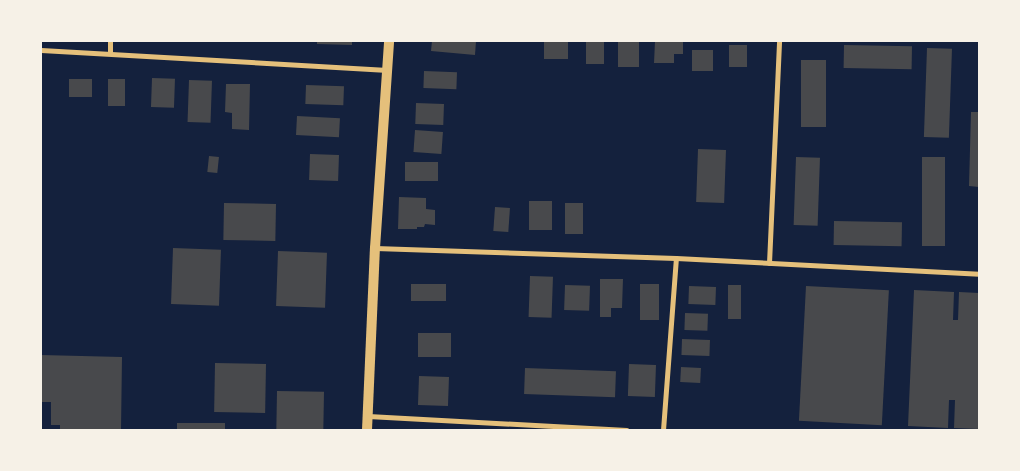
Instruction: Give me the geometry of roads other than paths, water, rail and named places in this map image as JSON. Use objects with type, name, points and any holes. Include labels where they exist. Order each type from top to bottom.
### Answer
[{"type":"main road","points":[[367,430],[375,248],[389,41]]},
{"type":"street","points":[[110,41],[110,53]]},
{"type":"street","points":[[769,263],[779,41]]},
{"type":"street","points":[[41,50],[388,70]]},
{"type":"street","points":[[375,248],[676,258],[979,274]]},
{"type":"street","points":[[663,430],[676,258]]},
{"type":"street","points":[[368,416],[388,419],[627,430]]}]
